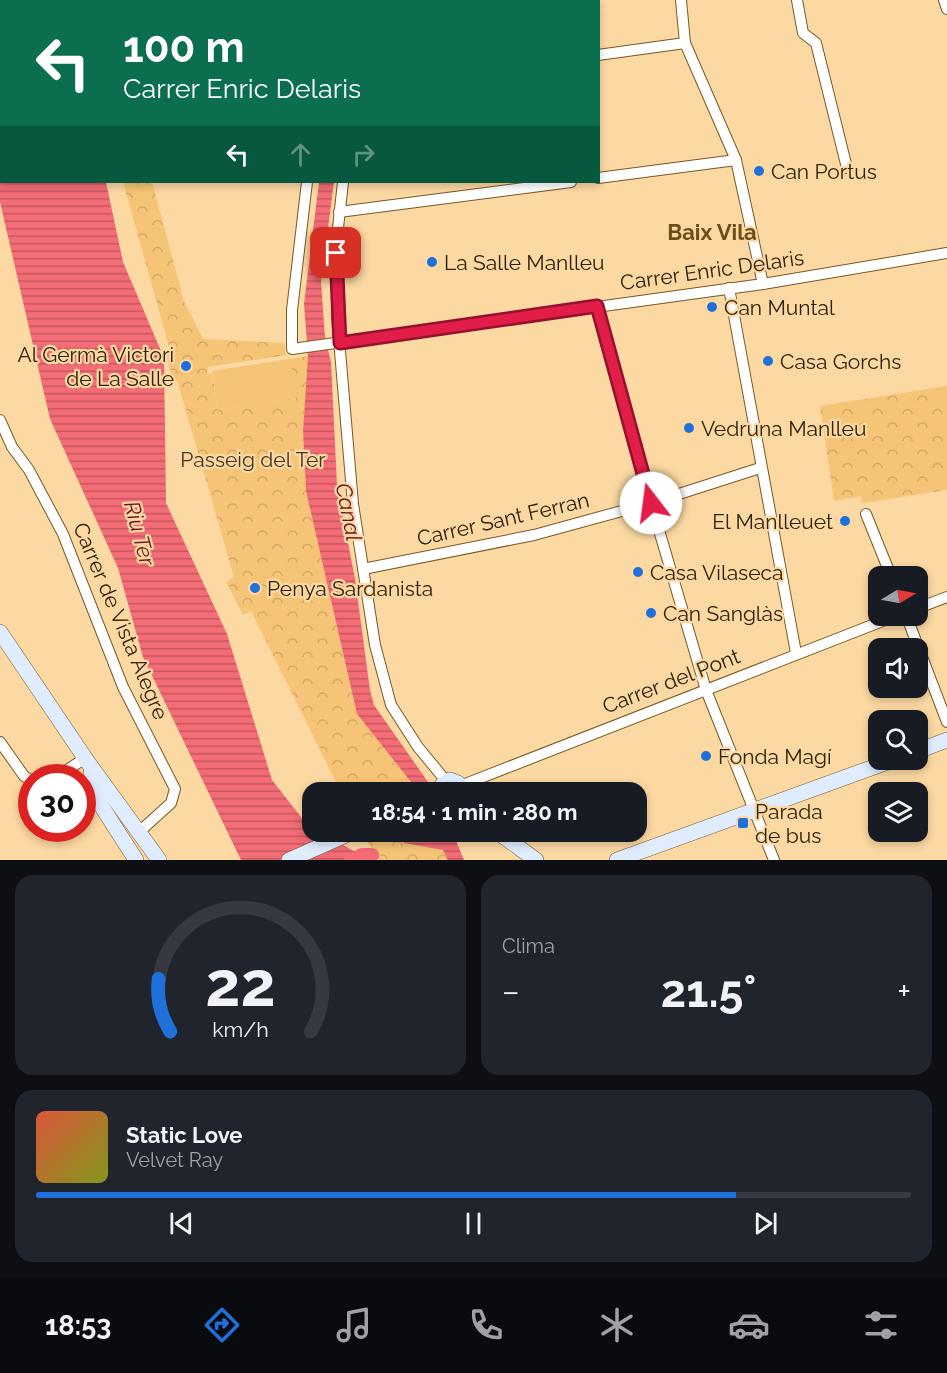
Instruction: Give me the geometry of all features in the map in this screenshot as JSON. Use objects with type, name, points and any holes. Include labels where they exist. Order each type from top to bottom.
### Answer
[{"type":"street","points":[[681,0],[685,42],[736,160],[763,284]]},
{"type":"street","points":[[797,0],[802,33],[816,43],[847,168]]},
{"type":"street","points":[[944,0],[947,9]]},
{"type":"street","points":[[600,55],[685,42]]},
{"type":"street","points":[[600,178],[736,160]]},
{"type":"street","points":[[307,183],[292,320],[292,349],[340,343]]},
{"type":"street","points":[[343,183],[336,270],[340,343],[353,504],[375,645],[391,705],[418,747],[447,782]]},
{"type":"street","points":[[339,212],[563,183]]},
{"type":"street","name":"Carrer Enric Delaris","points":[[340,343],[763,284],[947,253]]},
{"type":"street","points":[[729,288],[760,468],[796,653]]},
{"type":"street","points":[[597,306],[651,503],[706,690],[774,860]]},
{"type":"street","name":"Carrer de Vista Alegre","points":[[0,420],[12,447],[28,470],[63,534],[123,687],[175,789],[171,803],[139,832]]},
{"type":"street","name":"Carrer Sant Ferran","points":[[363,569],[534,535],[651,503],[760,468]]},
{"type":"street","points":[[866,514],[887,566]]},
{"type":"street","points":[[928,604],[947,597]]},
{"type":"street","name":"Carrer del Pont","points":[[468,782],[868,626]]},
{"type":"street","points":[[910,626],[947,722]]},
{"type":"street","points":[[0,632],[86,760],[159,860]]},
{"type":"street","points":[[928,747],[947,740]]},
{"type":"street","points":[[0,742],[18,768]]},
{"type":"street","points":[[79,764],[86,760]]},
{"type":"street","points":[[86,760],[102,807],[136,860]]},
{"type":"street","points":[[617,860],[868,769]]},
{"type":"street","points":[[289,860],[330,842]]},
{"type":"street","points":[[511,842],[536,860]]},
{"type":"green space","name":"Passeig del Ter","points":[[123,183],[152,183],[184,301],[203,339],[284,343],[286,355],[208,367],[207,374],[212,373],[218,410],[295,398],[290,359],[308,356],[303,431],[306,491],[357,714],[411,782],[336,782],[251,611],[243,615],[226,582],[234,577],[177,380],[173,381],[165,352],[170,350]]},
{"type":"green space","points":[[290,359],[296,398],[218,410],[212,371]]},
{"type":"green space","points":[[947,386],[947,490],[862,503],[861,496],[834,501],[820,406]]},
{"type":"green space","points":[[367,842],[441,842],[448,860],[379,860]]},
{"type":"water","name":"Riu Ter","points":[[0,183],[106,183],[123,262],[164,358],[166,503],[227,634],[272,780],[302,818],[302,842],[338,842],[361,855],[364,860],[241,860],[143,657],[118,568],[50,419],[0,202]]},
{"type":"water","points":[[319,183],[334,183],[321,281],[325,338],[331,362],[337,485],[355,579],[374,705],[428,782],[411,782],[357,714],[306,491],[303,431],[308,356],[304,304]]},
{"type":"water","points":[[457,842],[464,860],[448,860],[443,850],[404,843]]},
{"type":"waterway","points":[[351,860],[362,855],[372,855]]},
{"type":"place","name":"Can Portus","points":[[759,171]]},
{"type":"place","name":"La Salle Manlleu","points":[[432,262]]},
{"type":"place","name":"Can Muntal","points":[[712,307]]},
{"type":"place","name":"Casa Gorchs","points":[[768,361]]},
{"type":"place","name":"Al Germà Victori de La Salle","points":[[186,366]]},
{"type":"place","name":"Vedruna Manlleu","points":[[689,428]]},
{"type":"place","name":"El Manlleuet","points":[[845,521]]},
{"type":"place","name":"Casa Vilaseca","points":[[638,572]]},
{"type":"place","name":"Penya Sardanista","points":[[255,588]]},
{"type":"place","name":"Can Sanglàs","points":[[651,613]]},
{"type":"place","name":"Fonda Magí","points":[[706,756]]},
{"type":"place","name":"Parada de bus","points":[[743,823]]},
{"type":"district","name":"Baix Vila","points":[[712,232]]},
{"type":"route","points":[[336,253],[340,343],[597,306],[651,503]]},
{"type":"water label","name":"Canal","points":[[349,512]]}]
